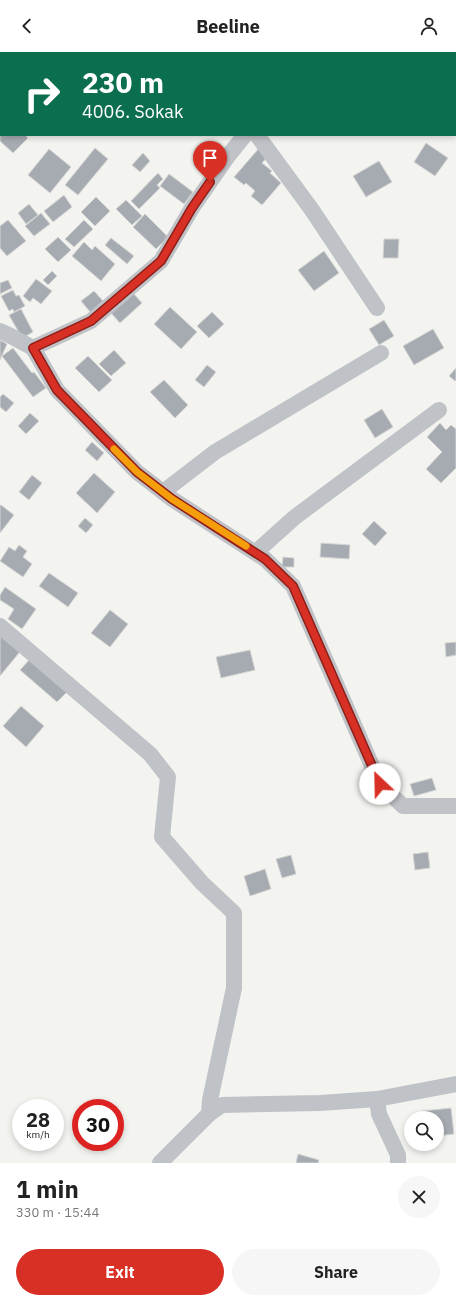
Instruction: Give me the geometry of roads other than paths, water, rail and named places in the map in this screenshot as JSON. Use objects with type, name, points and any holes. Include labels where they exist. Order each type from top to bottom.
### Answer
[{"type":"street","points":[[33,348],[91,321],[161,261],[192,208],[228,156],[244,136]]},
{"type":"street","points":[[258,136],[312,210],[377,308]]},
{"type":"street","points":[[0,331],[33,348],[57,390],[137,472],[163,492],[256,552],[293,586],[380,784],[403,806],[456,806]]},
{"type":"street","points":[[163,492],[215,452],[381,353]]},
{"type":"street","points":[[256,552],[295,517],[440,410]]},
{"type":"street","points":[[0,626],[150,754],[168,777],[162,837],[202,883],[234,913],[234,988],[210,1100],[209,1114]]},
{"type":"street","points":[[160,1163],[209,1114],[222,1105],[377,1099],[456,1084]]},
{"type":"street","points":[[377,1099],[379,1114],[398,1155],[398,1163]]}]
